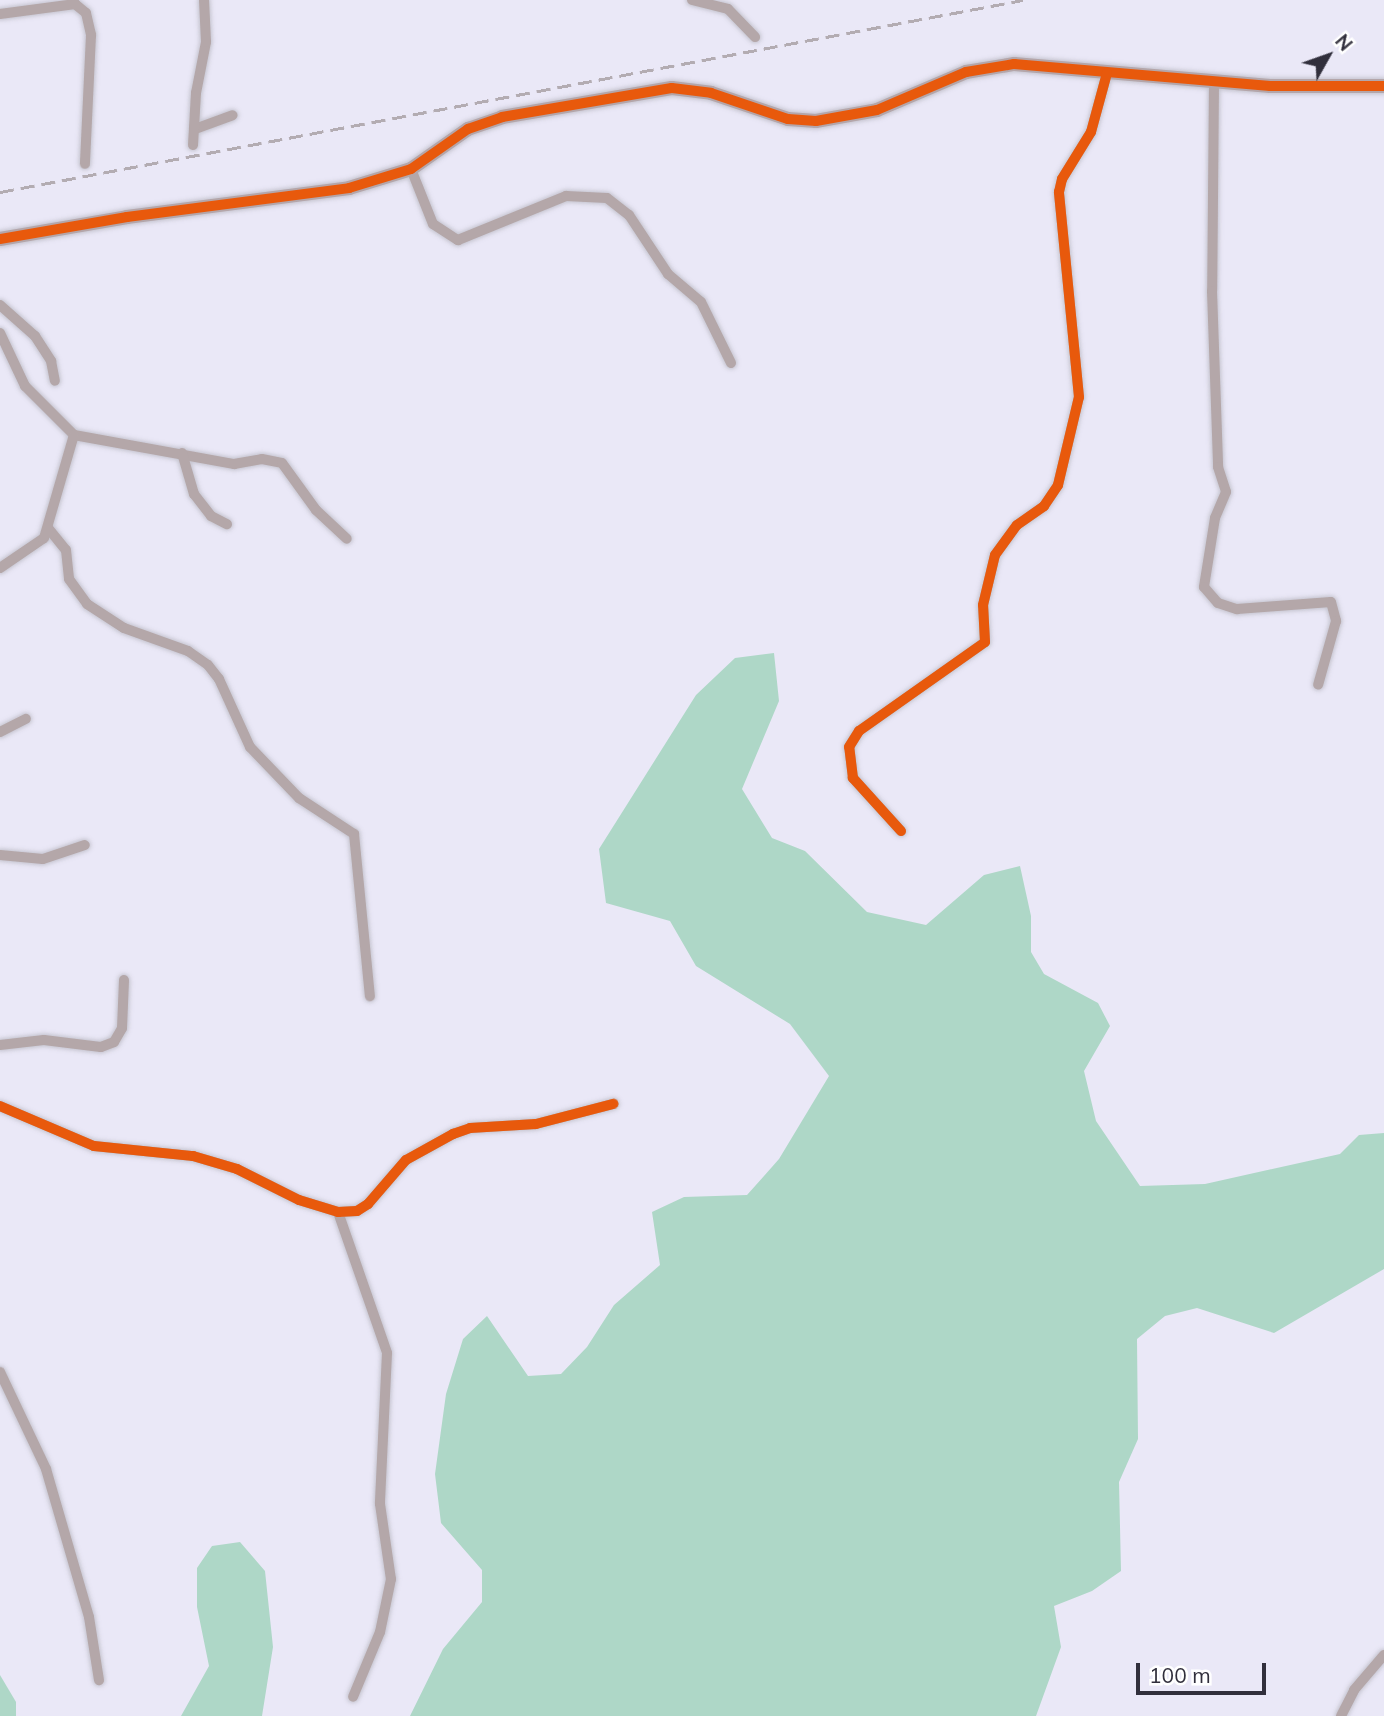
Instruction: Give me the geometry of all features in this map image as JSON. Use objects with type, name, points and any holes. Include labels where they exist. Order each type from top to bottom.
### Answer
[{"type":"street","points":[[193,145],[196,93],[206,42],[204,0]]},
{"type":"street","points":[[692,0],[727,9],[755,37]]},
{"type":"street","points":[[0,14],[75,4],[86,13],[92,25],[85,164]]},
{"type":"street","points":[[0,239],[127,217],[310,195],[411,169],[468,129],[600,97],[672,88],[696,90],[771,115],[816,121],[877,110],[931,84],[988,67],[1014,64],[1214,82],[1384,86]]},
{"type":"street","points":[[901,831],[853,778],[849,747],[859,731],[985,642],[983,606],[995,555],[1017,525],[1044,506],[1058,485],[1079,397],[1059,192],[1062,179],[1091,132],[1107,73]]},
{"type":"street","points":[[1214,82],[1212,291],[1218,467],[1226,492],[1215,519],[1204,587],[1218,603],[1237,609],[1331,602],[1336,621],[1318,684]]},
{"type":"street","points":[[195,129],[233,115]]},
{"type":"street","points":[[411,169],[433,224],[458,240],[566,196],[589,194],[617,204],[668,274],[701,302],[731,363]]},
{"type":"street","points":[[0,304],[39,342],[55,381]]},
{"type":"street","points":[[0,333],[25,386],[74,435],[234,464],[262,459],[282,463],[316,510],[347,540]]},
{"type":"street","points":[[0,568],[34,548],[48,527],[74,435]]},
{"type":"street","points":[[182,453],[194,494],[211,516],[228,524]]},
{"type":"street","points":[[48,527],[66,550],[69,579],[87,604],[124,628],[188,651],[208,665],[219,678],[250,747],[299,798],[354,834],[370,996]]},
{"type":"street","points":[[0,732],[26,719]]},
{"type":"street","points":[[0,855],[43,859],[85,845]]},
{"type":"street","points":[[0,1045],[44,1040],[101,1047],[114,1042],[122,1028],[124,980]]},
{"type":"street","points":[[0,1106],[94,1146],[192,1156],[237,1170],[299,1200],[338,1212],[356,1212],[406,1160],[453,1134],[470,1128],[536,1124],[613,1104]]},
{"type":"street","points":[[338,1212],[387,1353],[380,1504],[391,1579],[380,1632],[353,1697]]},
{"type":"street","points":[[0,1372],[46,1469],[89,1617],[99,1680]]},
{"type":"street","points":[[1341,1716],[1354,1690],[1384,1655]]},
{"type":"green space","points":[[774,653],[779,701],[742,789],[772,838],[805,851],[867,912],[926,925],[984,875],[1020,866],[1031,916],[1031,952],[1044,974],[1098,1003],[1110,1026],[1084,1071],[1096,1121],[1140,1186],[1205,1184],[1340,1154],[1359,1135],[1384,1133],[1384,1269],[1274,1333],[1197,1308],[1165,1316],[1137,1339],[1138,1439],[1119,1482],[1121,1571],[1092,1591],[1054,1606],[1061,1647],[1036,1716],[410,1716],[443,1649],[482,1602],[482,1570],[441,1523],[435,1474],[446,1394],[463,1339],[487,1316],[528,1376],[561,1374],[587,1347],[614,1305],[660,1265],[652,1212],[684,1197],[747,1195],[779,1159],[829,1076],[790,1024],[696,966],[670,921],[606,903],[599,849],[696,695],[735,658]]},
{"type":"green space","points":[[240,1542],[265,1571],[273,1647],[262,1716],[181,1716],[209,1666],[197,1607],[197,1568],[212,1546]]},
{"type":"green space","points":[[0,1675],[16,1702],[16,1716],[0,1716]]},
{"type":"railway","points":[[0,192],[1023,0]]},
{"type":"cycle path","points":[[0,239],[127,217],[349,188],[411,169],[468,129],[502,117],[672,88],[711,93],[788,119],[816,121],[877,110],[966,72],[1014,64],[1270,86],[1384,86]]},
{"type":"cycle path","points":[[901,831],[853,778],[849,747],[859,731],[985,642],[983,605],[995,555],[1017,525],[1044,506],[1058,485],[1079,397],[1059,192],[1062,179],[1091,132],[1107,73]]},
{"type":"cycle path","points":[[0,1106],[94,1146],[193,1156],[237,1169],[299,1200],[338,1212],[357,1211],[368,1204],[406,1160],[453,1134],[470,1128],[536,1124],[613,1104]]}]
